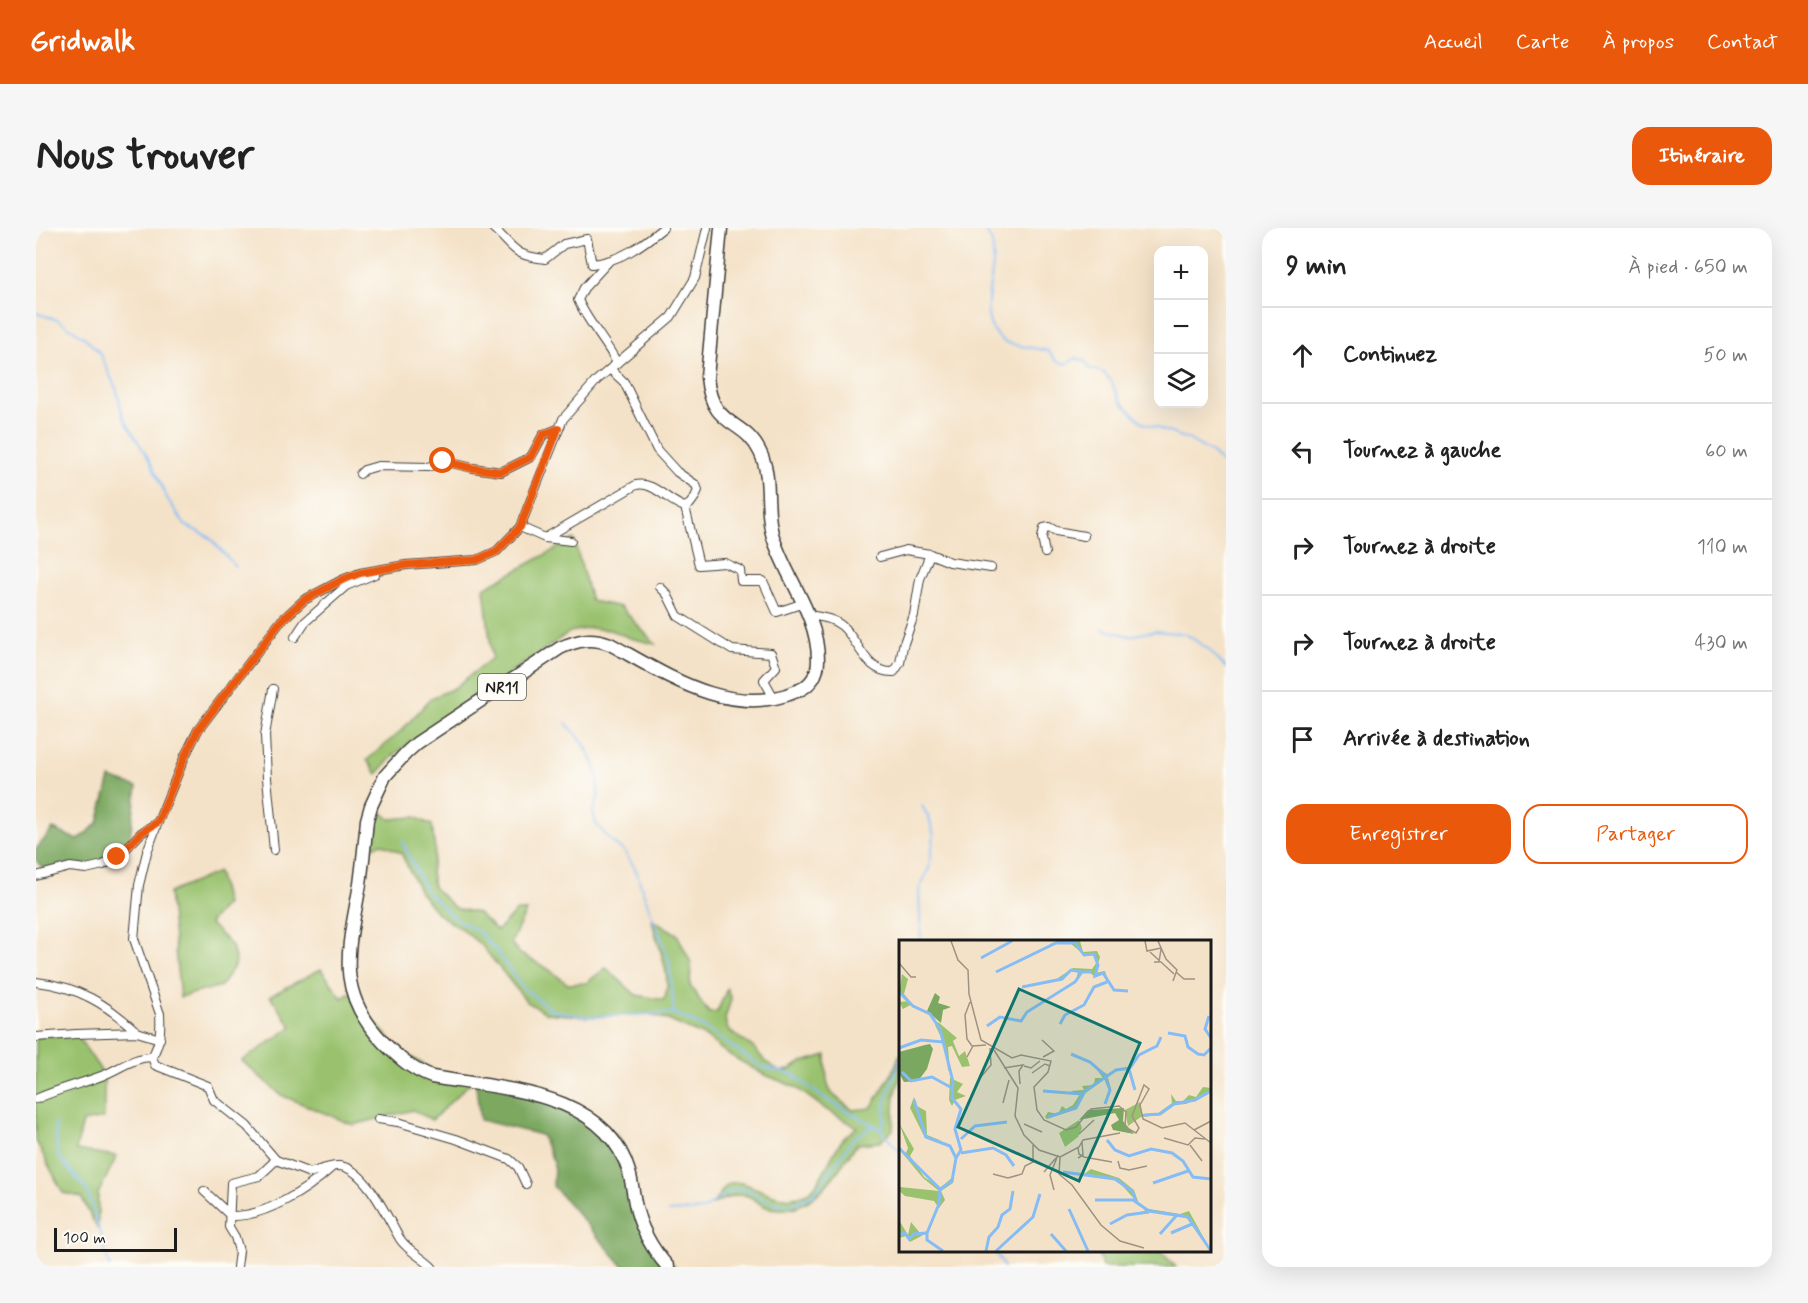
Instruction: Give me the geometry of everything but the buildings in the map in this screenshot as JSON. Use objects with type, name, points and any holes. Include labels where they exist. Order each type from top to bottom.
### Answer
[{"type":"highway","name":"NR11","points":[[668,1267],[653,1250],[646,1237],[639,1219],[627,1164],[617,1145],[597,1124],[572,1108],[518,1090],[457,1082],[420,1072],[393,1052],[363,1017],[352,995],[348,957],[368,820],[371,806],[385,776],[417,743],[560,648],[579,641],[594,639],[610,644],[688,686],[720,697],[774,698],[804,688],[816,672],[817,647],[807,609],[772,535],[768,518],[765,469],[761,453],[744,433],[721,416],[709,393],[707,377],[721,228]]},
{"type":"street","points":[[493,228],[512,249],[526,257],[545,259],[564,244],[587,239],[592,264],[608,262],[639,248],[663,228]]},
{"type":"street","points":[[432,1267],[401,1241],[385,1210],[357,1176],[345,1167],[332,1167],[310,1173],[276,1160],[247,1126],[214,1100],[208,1086],[155,1065],[153,1057],[160,1039],[159,1014],[134,939],[139,885],[147,852],[185,756],[198,730],[281,621],[304,600],[360,573],[406,565],[477,560],[497,551],[520,527],[563,419],[609,369],[671,317],[695,278],[707,228]]},
{"type":"street","points":[[608,262],[584,288],[578,300],[584,314],[611,352],[616,363]]},
{"type":"street","points":[[609,369],[624,382],[657,450],[677,472],[696,485],[698,490],[695,497],[685,507]]},
{"type":"street","points":[[360,474],[364,470],[378,466],[429,467],[443,461],[501,472],[531,457],[543,435],[558,429]]},
{"type":"street","points":[[545,538],[643,483],[685,507]]},
{"type":"street","points":[[685,507],[699,565],[725,563],[740,570],[741,580],[763,581],[777,612],[807,609],[842,626],[872,665],[884,672],[894,672],[900,663],[903,646],[914,615],[920,579],[930,554]]},
{"type":"street","points":[[520,527],[545,538],[571,542]]},
{"type":"street","points":[[1045,553],[1042,538],[1044,528],[1049,527],[1056,531],[1084,536]]},
{"type":"street","points":[[880,557],[906,550],[930,554],[950,562],[991,568]]},
{"type":"street","points":[[295,638],[305,622],[346,586],[385,570]]},
{"type":"street","points":[[660,587],[667,594],[678,616],[732,650],[771,652],[776,667],[764,680],[774,698]]},
{"type":"street","points":[[273,689],[265,735],[274,850]]},
{"type":"street","points":[[36,876],[70,867],[86,869],[104,865],[117,857],[141,833],[158,822]]},
{"type":"street","points":[[36,982],[52,984],[91,997],[137,1032]]},
{"type":"street","points":[[36,1037],[137,1032],[160,1039]]},
{"type":"street","points":[[36,1099],[57,1089],[104,1075],[141,1057],[153,1057]]},
{"type":"street","points":[[378,1119],[398,1122],[456,1139],[509,1159],[518,1167],[526,1184]]},
{"type":"street","points":[[237,1267],[239,1251],[229,1227],[231,1183],[259,1176],[276,1160]]},
{"type":"street","points":[[204,1191],[231,1216],[249,1214],[275,1204],[316,1181],[332,1167]]},
{"type":"green space","points":[[574,539],[591,601],[621,607],[655,644],[610,630],[590,628],[570,632],[435,724],[394,755],[377,774],[367,760],[402,730],[431,698],[454,688],[492,658],[484,588]]},
{"type":"green space","points":[[110,778],[137,787],[129,844],[103,865],[70,867],[47,874],[36,860],[36,849],[53,829],[78,840],[98,823]]},
{"type":"green space","points":[[373,804],[390,819],[415,817],[432,825],[435,850],[431,871],[433,887],[455,908],[478,913],[497,931],[516,911],[526,911],[511,943],[519,953],[548,969],[568,984],[586,983],[606,968],[636,995],[664,1000],[667,991],[666,970],[652,919],[677,934],[691,963],[690,986],[709,1013],[717,1012],[727,989],[731,999],[725,1019],[728,1030],[754,1048],[765,1061],[780,1072],[826,1055],[827,1083],[832,1093],[853,1110],[871,1108],[893,1072],[899,1057],[899,1081],[895,1095],[893,1130],[880,1142],[857,1144],[840,1169],[819,1192],[794,1207],[780,1209],[764,1206],[744,1195],[730,1197],[713,1204],[727,1185],[734,1182],[783,1197],[795,1197],[807,1193],[817,1183],[843,1139],[857,1127],[827,1110],[795,1087],[763,1074],[726,1053],[706,1037],[668,1020],[649,1014],[589,1017],[546,1013],[527,1002],[482,946],[438,914],[420,892],[401,853],[383,844],[367,848]]},
{"type":"green space","points":[[218,872],[226,904],[209,923],[232,946],[236,963],[221,986],[180,997],[169,893]]},
{"type":"green space","points":[[321,969],[342,998],[356,990],[373,1021],[403,1052],[434,1071],[475,1078],[432,1120],[413,1110],[353,1125],[281,1095],[242,1061],[292,1027],[270,996]]},
{"type":"green space","points":[[76,1034],[104,1075],[104,1118],[83,1122],[76,1150],[117,1156],[98,1194],[98,1230],[81,1197],[63,1193],[36,1141],[36,1037]]},
{"type":"green space","points":[[475,1078],[600,1120],[617,1136],[628,1161],[642,1220],[658,1246],[675,1267],[624,1267],[553,1186],[554,1163],[541,1135],[480,1120]]},
{"type":"green space","points":[[1098,1252],[1161,1252],[1176,1267],[1102,1267]]},
{"type":"waterway","points":[[983,228],[991,240],[993,252],[989,319],[993,331],[1003,341],[1048,351],[1056,361],[1067,364],[1076,358],[1085,361],[1090,369],[1103,372],[1111,381],[1121,402],[1143,423],[1188,439],[1212,453],[1226,467]]},
{"type":"waterway","points":[[36,313],[58,320],[84,337],[100,353],[117,391],[123,417],[150,461],[167,498],[185,525],[209,537],[236,567]]},
{"type":"waterway","points":[[1103,629],[1129,636],[1155,631],[1186,634],[1208,649],[1226,668]]},
{"type":"waterway","points":[[566,723],[583,742],[593,761],[598,778],[598,798],[593,812],[596,824],[624,851],[636,870],[669,960],[674,1013]]},
{"type":"waterway","points":[[921,940],[919,890],[929,868],[934,836],[929,818],[922,806]]},
{"type":"waterway","points":[[402,841],[426,891],[453,917],[479,932],[523,988],[553,1011],[589,1017],[674,1013],[703,1027],[762,1067],[792,1074],[825,1099],[880,1129],[899,1151]]},
{"type":"waterway","points":[[880,1129],[885,1120],[885,1104],[899,1062]]},
{"type":"waterway","points":[[55,1123],[58,1156],[87,1190],[110,1267]]},
{"type":"waterway","points":[[669,1212],[703,1210],[730,1191],[747,1189],[776,1204],[793,1204],[814,1194],[854,1138],[873,1126]]},
{"type":"waterway","points":[[995,1252],[1004,1267]]},
{"type":"route","points":[[117,857],[141,833],[158,822],[198,730],[281,621],[304,600],[360,573],[406,565],[460,563],[477,560],[497,551],[511,539],[520,527],[558,429],[543,435],[531,457],[501,472],[443,461]]}]
